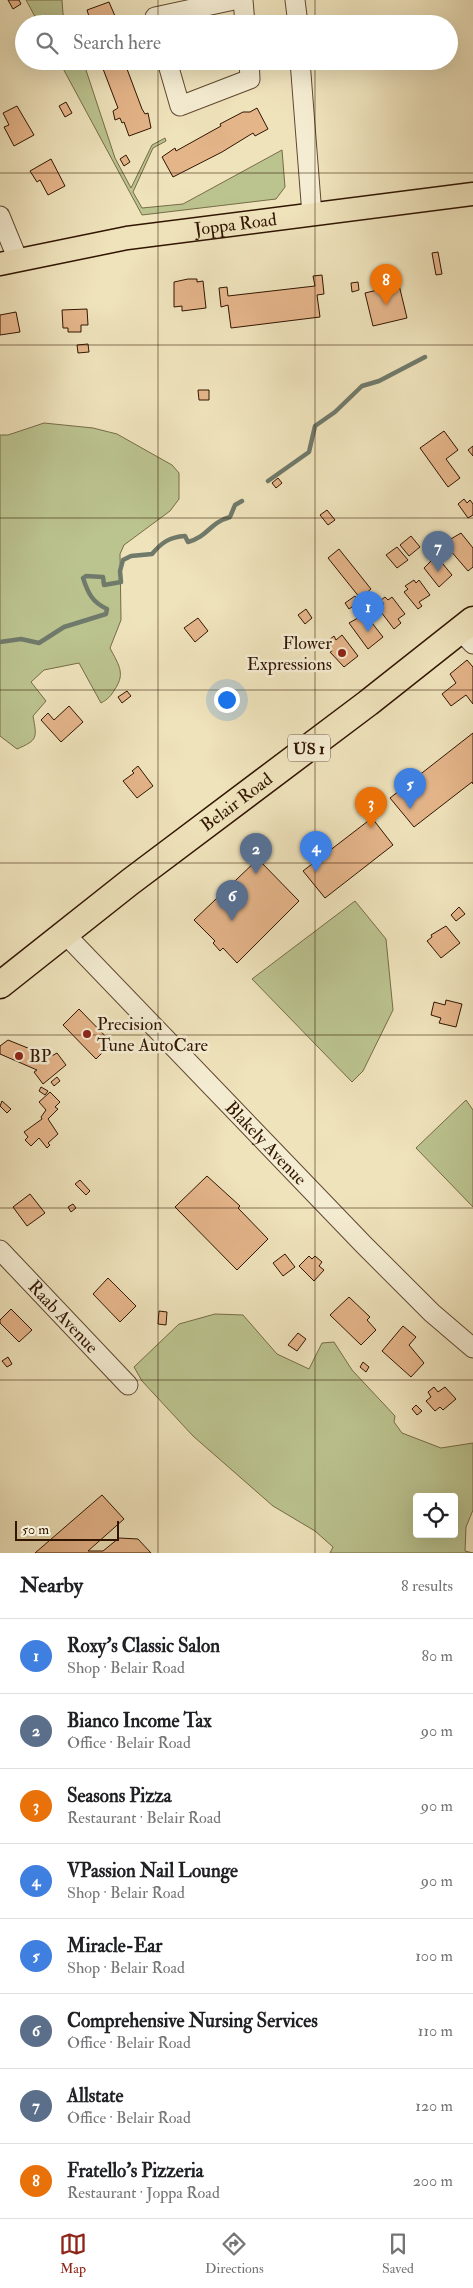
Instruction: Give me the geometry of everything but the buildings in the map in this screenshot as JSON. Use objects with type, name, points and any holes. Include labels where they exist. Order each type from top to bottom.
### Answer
[{"type":"highway","name":"Belair Road","points":[[0,985],[130,882],[368,703],[468,631]]},
{"type":"main road","name":"Joppa Road","points":[[9,262],[127,238],[473,194]]},
{"type":"street","points":[[164,15],[234,0]]},
{"type":"street","points":[[243,0],[244,15]]},
{"type":"street","points":[[295,0],[297,15]]},
{"type":"street","points":[[170,70],[180,106],[250,79],[250,70]]},
{"type":"street","points":[[301,70],[312,215]]},
{"type":"street","points":[[0,216],[9,262]]},
{"type":"street","name":"Blakely Avenue","points":[[65,934],[370,1251],[432,1313],[473,1348]]},
{"type":"street","name":"Raab Avenue","points":[[0,1250],[128,1385]]},
{"type":"green space","points":[[26,0],[62,0],[64,15],[34,15]]},
{"type":"green space","points":[[64,70],[86,70],[115,158],[131,188],[152,145],[165,138],[166,141],[153,148],[133,192],[142,208],[183,204],[282,150],[285,187],[276,199],[142,215]]},
{"type":"green space","points":[[44,423],[93,428],[117,434],[172,465],[179,473],[179,499],[170,511],[124,545],[120,554],[121,620],[110,648],[120,668],[120,678],[114,691],[101,703],[79,663],[44,670],[31,682],[46,701],[33,716],[34,737],[29,743],[17,749],[0,736],[0,435],[8,435]]},
{"type":"green space","points":[[355,901],[386,939],[393,1010],[363,1071],[352,1082],[252,979]]},
{"type":"green space","points":[[466,1100],[473,1110],[473,1207],[416,1148]]},
{"type":"green space","points":[[215,1314],[243,1315],[277,1354],[309,1369],[322,1343],[334,1342],[352,1370],[395,1416],[394,1422],[402,1433],[441,1448],[473,1443],[473,1510],[466,1527],[465,1551],[473,1553],[330,1553],[333,1547],[315,1531],[273,1506],[193,1436],[142,1381],[134,1367],[179,1324]]},
{"type":"waterway","points":[[268,481],[309,452],[315,426],[335,412],[362,386],[379,381],[425,357]]},
{"type":"waterway","points":[[0,642],[21,639],[39,643],[64,627],[106,614],[107,609],[91,596],[83,578],[86,576],[103,577],[104,585],[121,582],[120,571],[123,560],[131,556],[152,554],[159,546],[171,539],[185,536],[188,542],[195,539],[230,517],[235,505],[242,501]]},
{"type":"place","name":"Fratello's Pizzeria","points":[[386,305]]},
{"type":"place","name":"Allstate","points":[[438,572]]},
{"type":"place","name":"Roxy's Classic Salon","points":[[368,632]]},
{"type":"place","name":"Flower Expressions","points":[[342,653]]},
{"type":"place","name":"Miracle-Ear","points":[[410,809]]},
{"type":"place","name":"Seasons Pizza","points":[[371,828]]},
{"type":"place","name":"VPassion Nail Lounge","points":[[316,872]]},
{"type":"place","name":"Bianco Income Tax","points":[[256,874]]},
{"type":"place","name":"Comprehensive Nursing Services","points":[[232,921]]},
{"type":"place","name":"Precision Tune AutoCare","points":[[87,1034]]},
{"type":"place","name":"BP","points":[[19,1056]]}]
